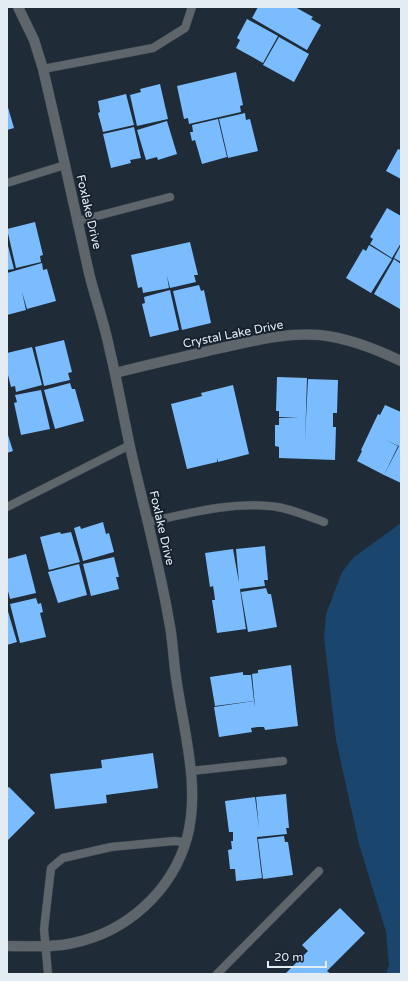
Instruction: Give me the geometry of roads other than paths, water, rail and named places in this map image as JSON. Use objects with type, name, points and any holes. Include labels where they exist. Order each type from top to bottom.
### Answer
[{"type":"street","name":"Foxlake Drive","points":[[7,946],[46,947],[73,944],[97,936],[121,925],[138,913],[162,888],[177,864],[185,842],[192,809],[190,771],[170,623],[115,373],[43,69],[34,40],[18,7]]},
{"type":"street","name":"Crystal Lake Drive","points":[[115,373],[275,337],[298,335],[321,335],[360,344],[401,361]]},
{"type":"lane","points":[[43,69],[153,48],[185,28],[192,7]]},
{"type":"lane","points":[[7,182],[65,165]]},
{"type":"lane","points":[[78,221],[170,197]]},
{"type":"lane","points":[[7,507],[130,445]]},
{"type":"lane","points":[[148,522],[232,506],[269,506],[291,510],[324,522]]},
{"type":"lane","points":[[190,771],[283,760]]},
{"type":"lane","points":[[48,974],[44,929],[51,868],[63,858],[111,847],[174,841],[185,842]]},
{"type":"lane","points":[[217,974],[319,872]]}]
